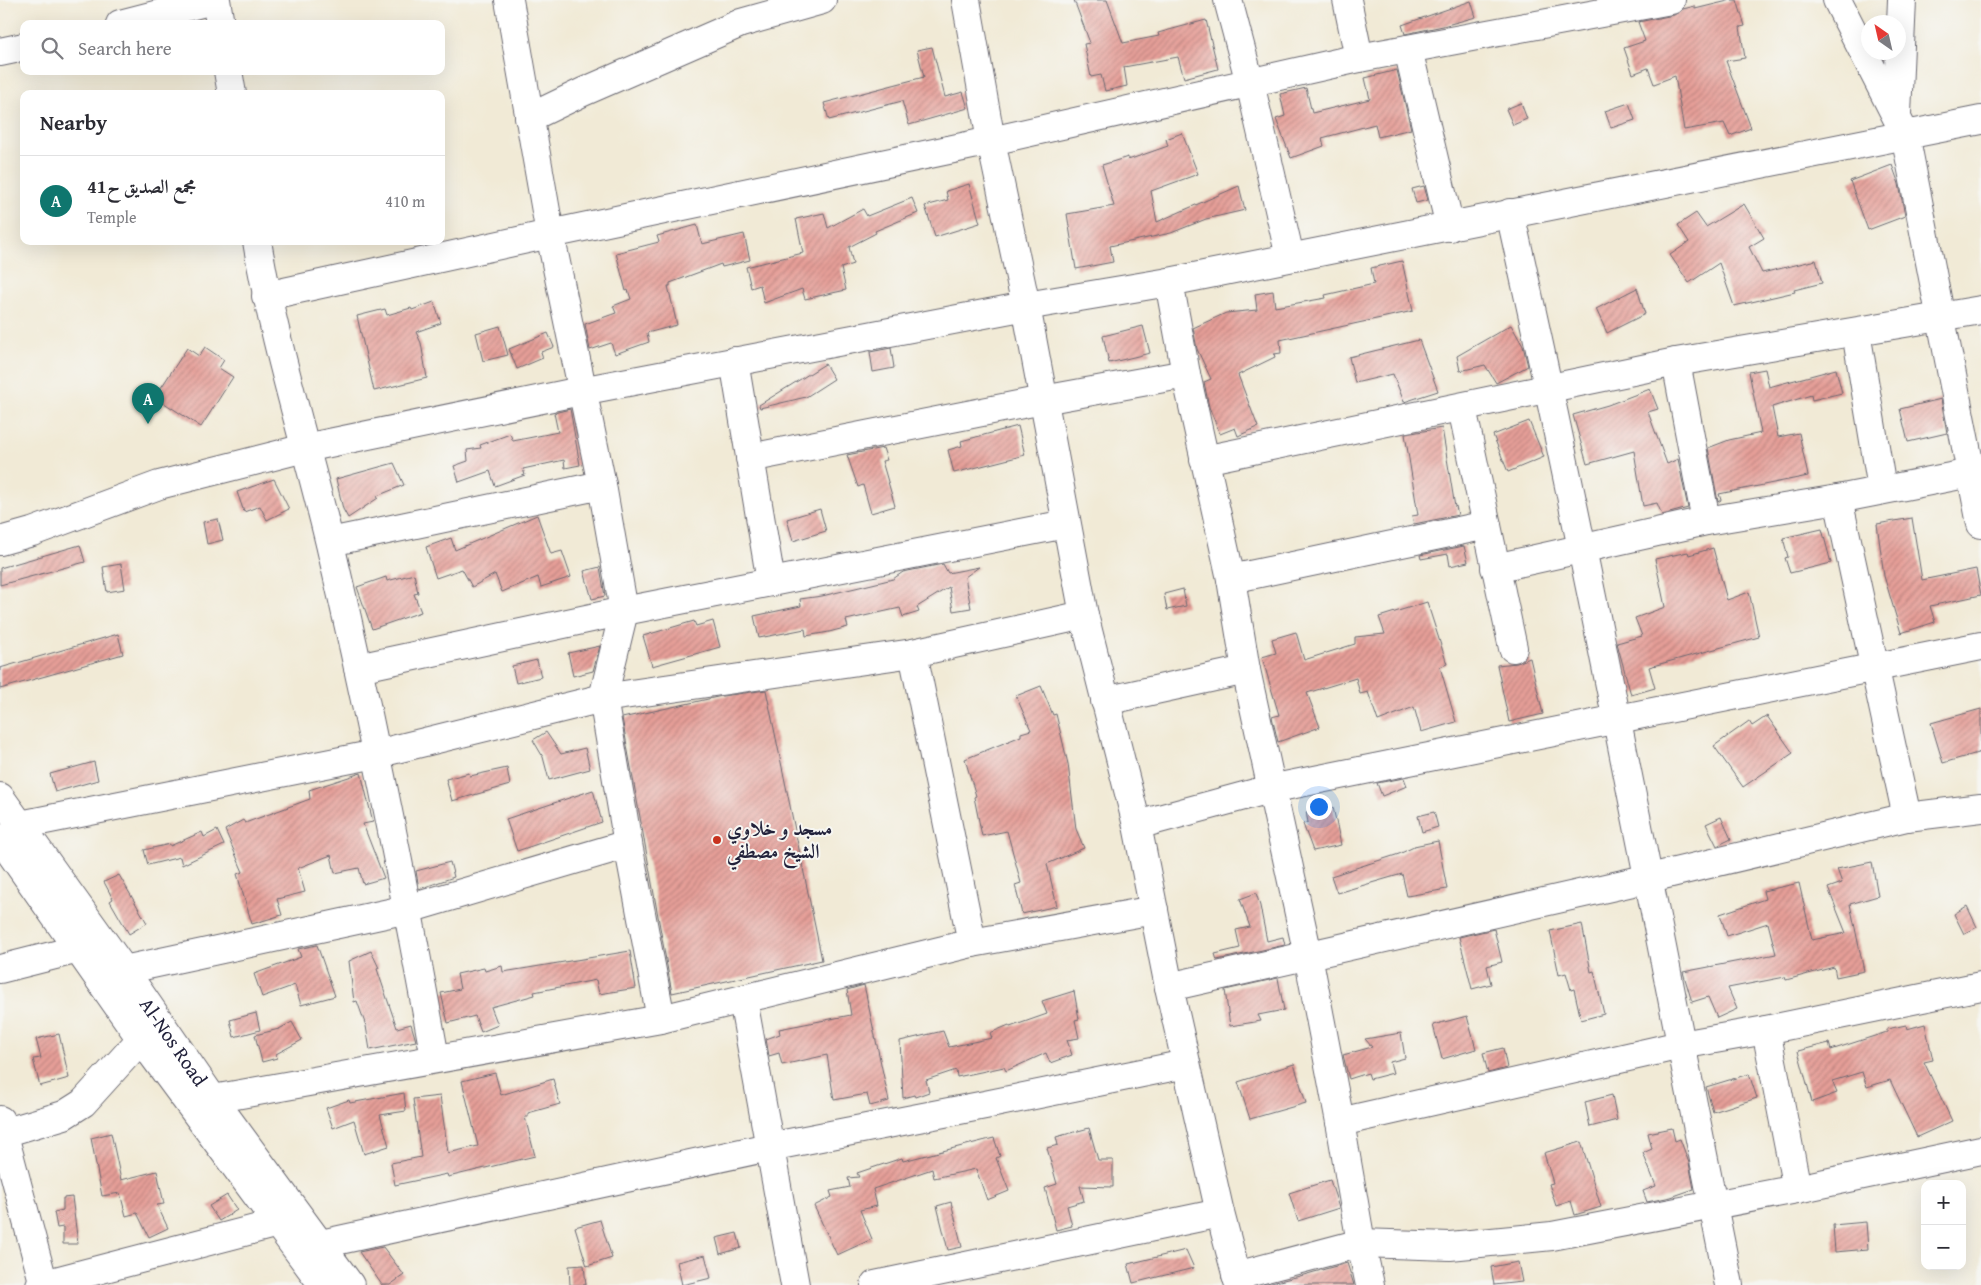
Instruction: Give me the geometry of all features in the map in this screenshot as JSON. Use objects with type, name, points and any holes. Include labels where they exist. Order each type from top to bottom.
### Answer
[{"type":"street","points":[[136,20],[215,0],[219,20]]},
{"type":"street","points":[[509,0],[550,234],[602,485],[624,611],[603,698],[661,1019]]},
{"type":"street","points":[[530,118],[583,92],[741,24],[822,0]]},
{"type":"street","points":[[966,0],[991,141],[1026,306],[1084,615],[1137,825],[1169,988],[1237,1280],[1361,1243],[1450,1246],[1543,1237],[1713,1206],[1981,1150]]},
{"type":"street","points":[[1228,0],[1250,83],[1290,257]]},
{"type":"street","points":[[1347,0],[1359,58]]},
{"type":"street","points":[[266,296],[991,141],[1359,58],[1671,0]]},
{"type":"street","points":[[1838,0],[1901,125]]},
{"type":"street","points":[[1902,0],[1901,125],[1940,318],[1976,472],[1981,524]]},
{"type":"street","points":[[0,52],[20,48]]},
{"type":"street","points":[[1408,49],[1450,227]]},
{"type":"street","points":[[229,75],[231,90]]},
{"type":"street","points":[[0,541],[32,532],[159,485],[305,448],[734,361],[1026,306],[1169,282],[1450,227],[1901,125],[1981,120]]},
{"type":"street","points":[[1510,213],[1549,388],[1650,878],[1729,1285]]},
{"type":"street","points":[[258,245],[266,296],[330,542],[358,668],[408,909],[435,1058]]},
{"type":"street","points":[[1169,282],[1186,374],[1231,579],[1246,670],[1270,789],[1308,955],[1370,1285]]},
{"type":"street","points":[[1204,460],[1462,408],[1676,362],[1981,310]]},
{"type":"street","points":[[1856,332],[1882,489]]},
{"type":"street","points":[[734,361],[770,582]]},
{"type":"street","points":[[1676,362],[1706,521]]},
{"type":"street","points":[[750,458],[1043,400],[1186,374]]},
{"type":"street","points":[[1462,408],[1513,648]]},
{"type":"street","points":[[1495,568],[1582,547],[1706,521],[1838,499],[1976,472]]},
{"type":"street","points":[[330,542],[602,485]]},
{"type":"street","points":[[1838,499],[1907,817]]},
{"type":"street","points":[[358,668],[624,611],[1066,524]]},
{"type":"street","points":[[1231,579],[1487,525]]},
{"type":"street","points":[[10,832],[376,754],[603,698],[914,653],[1084,615]]},
{"type":"street","points":[[1137,825],[1270,789],[1981,646]]},
{"type":"street","points":[[914,653],[972,943]]},
{"type":"street","points":[[1105,701],[1246,670]]},
{"type":"street","name":"Al-Nos Road","points":[[0,797],[10,832],[79,949],[141,1039],[323,1285]]},
{"type":"street","points":[[1169,988],[1907,817],[1981,808]]},
{"type":"street","name":"Al-Nos Road","points":[[10,832],[124,970],[213,1099],[350,1285]]},
{"type":"street","points":[[124,970],[408,909],[628,844]]},
{"type":"street","points":[[213,1099],[661,1019],[972,943],[1154,910]]},
{"type":"street","points":[[0,969],[79,949]]},
{"type":"street","points":[[1340,1122],[1681,1045],[1766,1030],[1981,986]]},
{"type":"street","points":[[743,1000],[795,1285]]},
{"type":"street","points":[[1766,1030],[1797,1189]]},
{"type":"street","points":[[141,1039],[83,1103],[64,1115],[1,1129],[42,1285],[278,1223]]},
{"type":"street","points":[[320,1244],[769,1147],[985,1106],[1186,1064]]},
{"type":"street","points":[[875,1285],[1220,1213]]},
{"type":"building","points":[[1074,0],[1107,0],[1123,43],[1159,36],[1158,33],[1206,20],[1218,69],[1184,78],[1178,57],[1124,67],[1127,86],[1105,91],[1101,75],[1091,77],[1084,44],[1090,43]]},
{"type":"building","points":[[1737,0],[1745,26],[1740,27],[1745,58],[1726,61],[1751,128],[1730,136],[1724,123],[1684,130],[1675,76],[1654,84],[1648,68],[1633,74],[1624,48],[1645,41],[1638,22],[1674,15],[1683,9],[1695,6],[1695,9]]},
{"type":"building","points":[[1471,1],[1476,17],[1405,34],[1402,25]]},
{"type":"building","points":[[932,47],[945,97],[963,92],[968,108],[909,125],[902,101],[829,120],[824,103],[924,77],[917,50]]},
{"type":"building","points":[[1397,70],[1411,129],[1378,137],[1375,124],[1322,138],[1324,146],[1291,158],[1276,119],[1285,116],[1280,94],[1306,88],[1312,113],[1370,99],[1365,78]]},
{"type":"building","points":[[1521,103],[1527,119],[1513,125],[1506,109]]},
{"type":"building","points":[[1629,103],[1635,120],[1611,128],[1605,111]]},
{"type":"building","points":[[1182,133],[1198,174],[1151,191],[1157,222],[1239,186],[1245,210],[1206,219],[1171,233],[1110,246],[1113,262],[1076,269],[1067,214],[1114,206],[1102,165],[1128,157],[1128,160],[1168,146],[1166,139]]},
{"type":"building","points":[[1892,165],[1899,184],[1905,216],[1868,230],[1850,181]]},
{"type":"building","points":[[969,184],[980,223],[935,237],[925,206],[948,200],[946,191]]},
{"type":"building","points":[[1424,186],[1428,200],[1416,203],[1412,189]]},
{"type":"building","points":[[912,198],[918,213],[875,231],[876,233],[849,247],[853,264],[841,268],[846,290],[805,299],[802,289],[764,303],[760,285],[751,288],[746,267],[803,253],[796,219],[824,213],[828,228],[863,209],[867,216]]},
{"type":"building","points":[[1744,204],[1764,238],[1749,247],[1762,273],[1816,260],[1822,283],[1794,290],[1795,292],[1734,306],[1719,263],[1689,283],[1670,255],[1689,242],[1678,225],[1696,213],[1706,227]]},
{"type":"building","points":[[697,225],[702,244],[744,234],[750,260],[722,267],[721,264],[670,283],[670,286],[668,286],[677,325],[647,333],[649,342],[615,354],[611,343],[590,350],[585,324],[616,313],[613,306],[631,299],[628,290],[626,291],[616,253],[659,242],[657,236]]},
{"type":"building","points":[[1402,261],[1413,311],[1280,340],[1281,353],[1274,354],[1275,357],[1238,375],[1258,427],[1238,436],[1235,428],[1220,434],[1209,407],[1204,382],[1211,379],[1197,349],[1193,328],[1226,313],[1257,310],[1255,294],[1273,291],[1275,307],[1326,298],[1325,295],[1374,284],[1371,268]]},
{"type":"building","points":[[1637,288],[1645,314],[1607,333],[1596,309]]},
{"type":"building","points":[[434,302],[441,323],[416,332],[421,343],[427,378],[374,391],[357,316],[385,309],[387,315],[411,308],[412,310]]},
{"type":"building","points":[[1511,325],[1523,346],[1528,366],[1496,383],[1485,365],[1460,371],[1457,356]]},
{"type":"building","points":[[500,326],[508,355],[483,361],[476,333]]},
{"type":"building","points":[[1143,326],[1150,353],[1109,363],[1103,336]]},
{"type":"building","points":[[548,333],[554,347],[541,352],[543,358],[517,369],[509,349]]},
{"type":"building","points":[[1419,340],[1438,391],[1404,402],[1393,374],[1355,383],[1349,357]]},
{"type":"building","points":[[205,347],[224,360],[219,368],[233,377],[201,427],[155,397],[187,348],[199,356]]},
{"type":"building","points":[[891,348],[894,368],[873,372],[870,352]]},
{"type":"building","points":[[825,364],[834,379],[806,397],[760,408],[759,405]]},
{"type":"building","points":[[1765,369],[1769,387],[1836,369],[1842,393],[1812,400],[1811,395],[1772,407],[1778,437],[1799,433],[1808,476],[1719,494],[1721,500],[1718,502],[1708,448],[1729,440],[1761,433],[1749,372]]},
{"type":"building","points":[[1650,389],[1658,409],[1648,412],[1667,464],[1678,459],[1688,508],[1662,515],[1657,503],[1643,506],[1634,451],[1587,464],[1573,415],[1608,405]]},
{"type":"building","points":[[1941,399],[1947,433],[1908,442],[1900,409]]},
{"type":"building","points":[[570,409],[580,465],[565,468],[564,460],[523,469],[525,475],[495,486],[490,471],[459,482],[454,466],[468,461],[467,450],[481,448],[480,445],[510,434],[513,441],[558,432],[554,413]]},
{"type":"building","points":[[1529,421],[1544,457],[1508,472],[1493,435]]},
{"type":"building","points":[[1018,426],[1025,455],[954,473],[948,450],[962,446],[961,441]]},
{"type":"building","points":[[1442,428],[1455,507],[1458,515],[1414,524],[1412,516],[1418,515],[1405,434]]},
{"type":"building","points":[[883,448],[887,460],[882,461],[895,506],[871,513],[863,485],[858,487],[847,455]]},
{"type":"building","points":[[394,463],[404,485],[377,496],[378,498],[348,518],[343,509],[336,479]]},
{"type":"building","points":[[274,479],[289,509],[267,520],[260,506],[244,512],[237,492]]},
{"type":"building","points":[[820,509],[826,531],[793,541],[787,519]]},
{"type":"building","points":[[537,515],[551,554],[562,551],[571,577],[541,587],[538,577],[502,592],[495,574],[472,587],[462,569],[436,578],[426,547],[451,538],[455,550]]},
{"type":"building","points":[[1912,518],[1922,580],[1976,569],[1981,595],[1930,606],[1935,622],[1901,633],[1884,576],[1877,524]]},
{"type":"building","points":[[218,519],[223,540],[207,544],[203,522]]},
{"type":"building","points":[[1822,529],[1831,563],[1790,573],[1785,558],[1788,557],[1783,538]]},
{"type":"building","points":[[80,545],[85,562],[0,585],[0,568]]},
{"type":"building","points":[[1464,546],[1468,562],[1450,566],[1448,554],[1421,559],[1420,555]]},
{"type":"building","points":[[1713,548],[1727,600],[1749,592],[1759,637],[1649,667],[1655,688],[1631,695],[1617,643],[1642,636],[1635,618],[1665,607],[1655,559],[1688,552],[1689,555]]},
{"type":"building","points":[[121,564],[125,589],[107,592],[103,567]]},
{"type":"building","points":[[943,564],[948,573],[979,567],[965,577],[971,608],[953,611],[949,587],[917,607],[919,612],[903,617],[900,608],[846,620],[848,627],[829,632],[806,636],[805,629],[759,638],[754,616],[801,606],[800,599],[822,596],[893,579],[903,572]]},
{"type":"building","points":[[600,567],[605,596],[592,599],[584,571]]},
{"type":"building","points":[[414,574],[418,593],[414,594],[421,612],[372,629],[357,587],[386,577],[387,581]]},
{"type":"building","points":[[1183,589],[1186,606],[1167,610],[1164,594]]},
{"type":"building","points":[[1427,602],[1447,664],[1440,667],[1456,722],[1421,732],[1414,707],[1378,721],[1368,692],[1360,694],[1356,678],[1307,693],[1320,727],[1278,742],[1272,717],[1279,715],[1262,657],[1276,653],[1272,639],[1296,632],[1304,660],[1355,644],[1355,637],[1385,634],[1379,617]]},
{"type":"building","points":[[694,621],[696,626],[713,621],[720,647],[652,666],[643,636]]},
{"type":"building","points":[[118,634],[123,654],[0,689],[0,668]]},
{"type":"building","points":[[600,646],[593,671],[573,676],[568,653]]},
{"type":"building","points":[[1530,658],[1543,714],[1509,722],[1497,665],[1517,663]]},
{"type":"building","points":[[537,660],[541,677],[516,683],[512,666]]},
{"type":"building","points":[[1041,686],[1053,715],[1056,714],[1068,764],[1076,829],[1084,848],[1047,864],[1057,906],[1022,914],[1015,885],[1021,883],[1007,831],[982,836],[974,797],[976,796],[965,759],[1031,730],[1016,696]]},
{"type":"building","name":"مسجد و خلاوي الشيخ مصطفي","points":[[766,690],[822,960],[672,993],[622,718],[722,696]]},
{"type":"building","points":[[1981,709],[1981,752],[1943,763],[1931,723]]},
{"type":"building","points":[[1767,716],[1793,753],[1743,787],[1714,746],[1749,721],[1752,726]]},
{"type":"building","points":[[546,732],[561,754],[585,748],[590,769],[549,780],[543,757],[533,740]]},
{"type":"building","points":[[94,762],[98,780],[55,792],[50,774]]},
{"type":"building","points":[[507,768],[510,785],[452,801],[446,779],[469,773],[470,776]]},
{"type":"building","points":[[361,773],[373,822],[363,824],[384,878],[363,884],[359,868],[335,873],[331,855],[298,868],[305,892],[277,899],[282,915],[252,924],[237,874],[243,872],[225,830],[243,820],[245,823],[310,799],[309,790]]},
{"type":"building","points":[[1404,778],[1407,786],[1382,796],[1377,783]]},
{"type":"building","points":[[593,790],[602,822],[517,851],[506,819]]},
{"type":"building","points":[[1333,807],[1341,845],[1313,851],[1303,824],[1308,822],[1306,812]]},
{"type":"building","points":[[1434,812],[1438,827],[1422,832],[1418,816]]},
{"type":"building","points":[[1721,817],[1731,839],[1717,846],[1706,824]]},
{"type":"building","points":[[217,830],[224,845],[182,865],[180,857],[148,865],[144,850],[170,844],[170,846],[202,832],[204,837]]},
{"type":"building","points":[[1438,841],[1447,889],[1407,896],[1402,874],[1337,893],[1331,876],[1399,854],[1414,846]]},
{"type":"building","points":[[450,862],[454,877],[419,889],[416,871]]},
{"type":"building","points":[[1872,862],[1878,896],[1850,904],[1864,971],[1836,977],[1834,967],[1786,980],[1785,977],[1728,988],[1737,1009],[1717,1018],[1708,997],[1692,1002],[1683,972],[1776,954],[1768,923],[1727,936],[1720,914],[1765,899],[1763,891],[1799,883],[1812,940],[1846,933],[1828,888],[1842,883],[1837,869]]},
{"type":"building","points":[[119,875],[147,923],[129,934],[110,901],[113,899],[104,882]]},
{"type":"building","points":[[1256,893],[1267,941],[1283,937],[1285,945],[1217,960],[1215,954],[1240,948],[1236,930],[1250,927],[1240,899]]},
{"type":"building","points":[[1967,906],[1977,927],[1964,934],[1954,914]]},
{"type":"building","points":[[1582,924],[1591,972],[1594,971],[1604,1014],[1581,1020],[1574,989],[1571,990],[1566,973],[1559,975],[1550,931]]},
{"type":"building","points":[[1494,929],[1502,962],[1487,966],[1491,984],[1472,989],[1459,937]]},
{"type":"building","points":[[317,945],[335,996],[301,1005],[295,985],[262,997],[254,974],[301,957],[298,949]]},
{"type":"building","points":[[371,951],[379,968],[377,969],[397,1028],[411,1024],[416,1041],[370,1050],[366,1026],[357,1001],[354,1002],[349,961]]},
{"type":"building","points":[[630,951],[636,988],[599,994],[596,980],[534,992],[535,995],[491,1007],[498,1025],[481,1032],[475,1016],[448,1023],[441,993],[460,989],[457,974],[484,968],[485,971],[502,966],[503,972]]},
{"type":"building","points":[[1278,978],[1284,1010],[1258,1015],[1261,1021],[1230,1026],[1225,990]]},
{"type":"building","points":[[864,985],[889,1101],[870,1106],[867,1094],[834,1100],[827,1055],[782,1065],[779,1053],[769,1056],[766,1039],[780,1034],[779,1029],[851,1015],[847,990]]},
{"type":"building","points":[[1074,991],[1079,1019],[1075,1020],[1079,1038],[1067,1040],[1072,1055],[1050,1063],[1046,1053],[1006,1071],[1004,1067],[957,1077],[956,1070],[926,1080],[929,1092],[915,1097],[914,1095],[903,1098],[900,1041],[943,1031],[949,1047],[992,1038],[990,1033],[1009,1025],[1010,1027],[1047,1014],[1042,1001]]},
{"type":"building","points":[[256,1013],[260,1030],[234,1037],[230,1020]]},
{"type":"building","points":[[1467,1016],[1476,1049],[1442,1059],[1433,1025]]},
{"type":"building","points":[[292,1022],[302,1040],[276,1054],[277,1058],[262,1062],[255,1035],[279,1029]]},
{"type":"building","points":[[1925,1024],[1933,1060],[1924,1062],[1952,1121],[1917,1137],[1890,1080],[1867,1087],[1862,1072],[1832,1081],[1837,1093],[1812,1102],[1798,1051],[1829,1043],[1831,1050],[1887,1032],[1887,1029],[1906,1025],[1907,1029]]},
{"type":"building","points":[[1401,1033],[1405,1058],[1390,1062],[1393,1073],[1370,1079],[1368,1073],[1349,1079],[1343,1055],[1372,1047],[1365,1039]]},
{"type":"building","points":[[59,1034],[69,1078],[40,1086],[33,1059],[41,1058],[36,1039]]},
{"type":"building","points":[[1503,1048],[1507,1068],[1488,1073],[1483,1053]]},
{"type":"building","points":[[1294,1064],[1306,1103],[1250,1119],[1238,1082]]},
{"type":"building","points":[[495,1073],[501,1095],[553,1079],[560,1104],[528,1113],[528,1117],[525,1117],[535,1156],[448,1177],[447,1174],[395,1185],[391,1163],[421,1157],[413,1099],[440,1096],[448,1153],[478,1146],[462,1081]]},
{"type":"building","points":[[1749,1074],[1757,1098],[1713,1112],[1706,1087]]},
{"type":"building","points":[[404,1093],[406,1111],[380,1115],[389,1146],[364,1154],[354,1120],[333,1128],[326,1108],[349,1100],[350,1103]]},
{"type":"building","points":[[1612,1095],[1617,1120],[1590,1127],[1585,1102]]},
{"type":"building","points":[[1089,1128],[1098,1160],[1113,1160],[1113,1187],[1080,1186],[1084,1201],[1067,1206],[1072,1226],[1056,1230],[1045,1188],[1057,1184],[1047,1148],[1058,1145],[1056,1137]]},
{"type":"building","points":[[1672,1128],[1675,1141],[1680,1139],[1689,1163],[1694,1189],[1671,1197],[1647,1202],[1643,1191],[1656,1186],[1643,1153],[1652,1149],[1648,1133]]},
{"type":"building","points":[[111,1133],[121,1180],[157,1171],[164,1204],[157,1205],[168,1228],[149,1237],[137,1213],[126,1216],[120,1193],[102,1196],[91,1138]]},
{"type":"building","points":[[994,1138],[1000,1156],[996,1158],[1009,1191],[987,1200],[976,1169],[934,1178],[932,1169],[873,1189],[877,1206],[860,1210],[872,1239],[837,1255],[814,1206],[832,1197],[830,1191],[850,1187],[848,1178],[859,1177],[857,1173],[902,1158],[903,1161]]},
{"type":"building","points":[[1581,1142],[1601,1207],[1575,1215],[1571,1201],[1556,1206],[1549,1184],[1553,1183],[1544,1153]]},
{"type":"building","points":[[1330,1180],[1339,1208],[1298,1221],[1289,1193]]},
{"type":"building","points":[[227,1195],[237,1210],[219,1221],[209,1206]]},
{"type":"building","points":[[72,1197],[78,1244],[63,1244],[63,1227],[57,1228],[54,1212],[63,1210],[63,1198]]},
{"type":"building","points":[[951,1202],[962,1247],[948,1250],[937,1206]]},
{"type":"building","points":[[600,1220],[612,1258],[587,1266],[575,1227]]},
{"type":"building","points":[[1866,1222],[1868,1249],[1835,1252],[1833,1225]]},
{"type":"building","points":[[737,1233],[741,1248],[720,1254],[716,1238]]},
{"type":"building","points":[[383,1247],[404,1275],[390,1285],[382,1285],[359,1252]]},
{"type":"building","points":[[1186,1250],[1194,1268],[1133,1283],[1128,1264]]},
{"type":"building","points":[[705,1255],[711,1278],[682,1285],[677,1262]]},
{"type":"building","points":[[1518,1262],[1522,1282],[1494,1285],[1491,1267]]},
{"type":"building","points":[[1347,1263],[1354,1285],[1263,1285],[1300,1276]]},
{"type":"building","points":[[584,1265],[586,1285],[570,1285],[569,1266]]},
{"type":"place","name":"مجمع الصديق ح41","points":[[148,424]]},
{"type":"place","name":"مسجد و خلاوي الشيخ مصطفي","points":[[717,840]]}]
